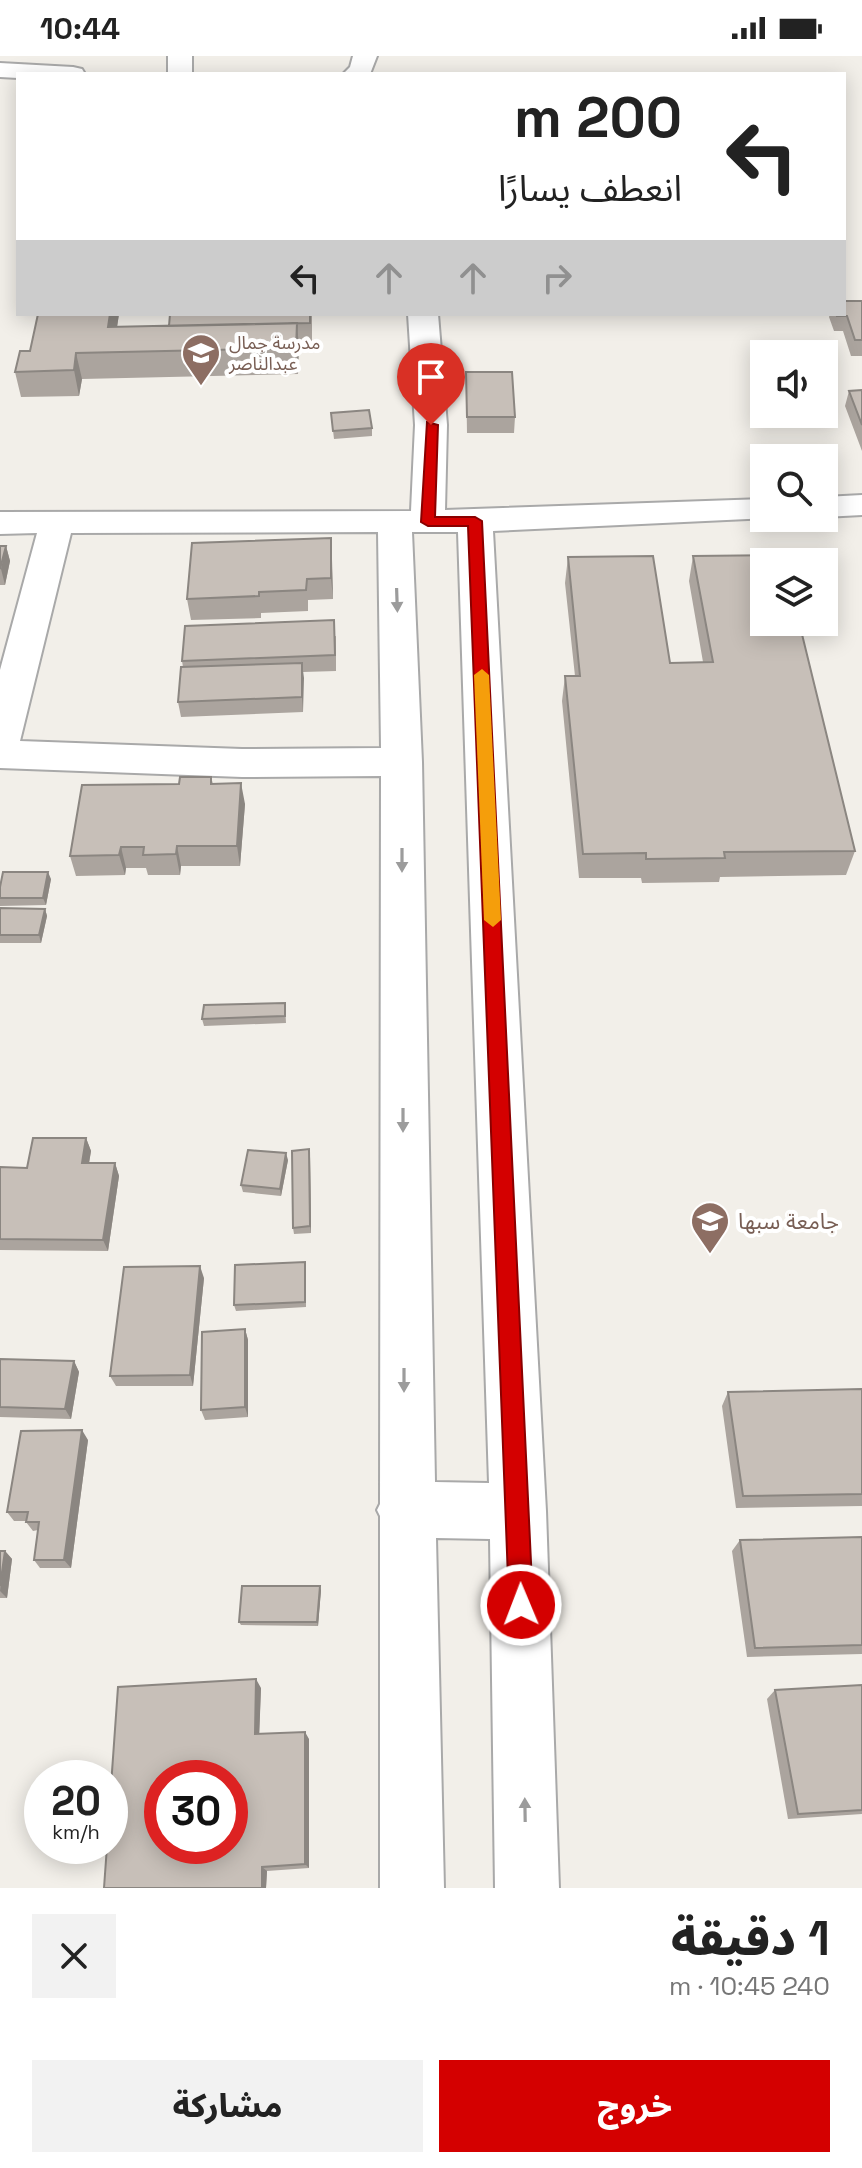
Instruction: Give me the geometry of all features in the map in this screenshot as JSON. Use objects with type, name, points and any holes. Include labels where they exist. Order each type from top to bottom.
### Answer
[{"type":"street","points":[[0,70],[36,72]]},
{"type":"street","points":[[412,1888],[405,1510],[402,762],[411,522],[431,425],[423,316]]},
{"type":"street","points":[[838,506],[862,505]]},
{"type":"street","points":[[0,523],[475,521],[750,510]]},
{"type":"street","points":[[475,521],[518,1511],[527,1888]]},
{"type":"street","points":[[57,523],[1,737],[242,763],[402,762]]},
{"type":"street","points":[[405,1510],[518,1511]]},
{"type":"building","points":[[846,301],[862,301],[862,340],[855,340]]},
{"type":"building","points":[[38,316],[110,316],[108,327],[297,323],[296,348],[76,353],[74,370],[15,372],[20,351],[30,351]]},
{"type":"building","points":[[170,316],[310,316],[310,323],[169,326]]},
{"type":"building","points":[[466,372],[512,372],[515,417],[467,417]]},
{"type":"building","points":[[862,390],[862,425],[849,391]]},
{"type":"building","points":[[369,410],[372,428],[333,431],[331,413]]},
{"type":"building","points":[[331,538],[331,578],[307,579],[306,590],[259,592],[259,596],[187,599],[192,543]]},
{"type":"building","points":[[0,546],[6,546],[0,569]]},
{"type":"building","points":[[750,555],[750,636],[802,636],[855,851],[724,852],[725,858],[646,859],[646,853],[583,854],[565,676],[580,676],[568,557],[653,556],[670,663],[713,662],[693,556]]},
{"type":"building","points":[[334,620],[335,655],[182,661],[185,626]]},
{"type":"building","points":[[302,663],[302,697],[178,702],[181,667]]},
{"type":"building","points":[[180,777],[211,777],[211,784],[241,783],[237,846],[177,846],[176,854],[143,855],[144,847],[121,847],[119,855],[70,856],[82,785],[179,784]]},
{"type":"building","points":[[3,872],[48,872],[43,898],[0,898]]},
{"type":"building","points":[[0,908],[45,909],[39,935],[0,935]]},
{"type":"building","points":[[285,1003],[285,1016],[202,1019],[204,1005]]},
{"type":"building","points":[[33,1138],[86,1138],[82,1163],[115,1163],[103,1240],[0,1239],[0,1167],[27,1168]]},
{"type":"building","points":[[309,1149],[310,1226],[293,1228],[292,1151]]},
{"type":"building","points":[[248,1150],[286,1153],[280,1189],[241,1185]]},
{"type":"building","points":[[305,1262],[305,1302],[234,1305],[235,1265]]},
{"type":"building","points":[[200,1266],[190,1375],[110,1376],[124,1267]]},
{"type":"building","points":[[245,1329],[245,1407],[201,1410],[202,1332]]},
{"type":"building","points":[[0,1359],[74,1361],[65,1409],[0,1407]]},
{"type":"building","points":[[862,1389],[862,1494],[743,1496],[728,1392]]},
{"type":"building","points":[[82,1430],[64,1560],[34,1560],[39,1522],[26,1522],[28,1512],[7,1512],[21,1431]]},
{"type":"building","points":[[862,1537],[862,1645],[755,1648],[740,1540]]},
{"type":"building","points":[[0,1551],[5,1551],[0,1586]]},
{"type":"building","points":[[242,1586],[320,1586],[317,1622],[239,1622]]},
{"type":"building","points":[[256,1679],[255,1734],[305,1732],[305,1864],[262,1867],[262,1888],[104,1888],[106,1864],[128,1864],[128,1760],[113,1760],[118,1687]]},
{"type":"building","points":[[862,1685],[862,1810],[798,1814],[775,1690]]},
{"type":"slow traffic","points":[[482,675],[493,920]]},
{"type":"place","name":"مدرسة جمال عبدالناصر","points":[[201,387]]},
{"type":"place","name":"جامعة سبها","points":[[710,1255]]},
{"type":"route","points":[[431,425],[428,522],[475,521],[521,1605]]}]
